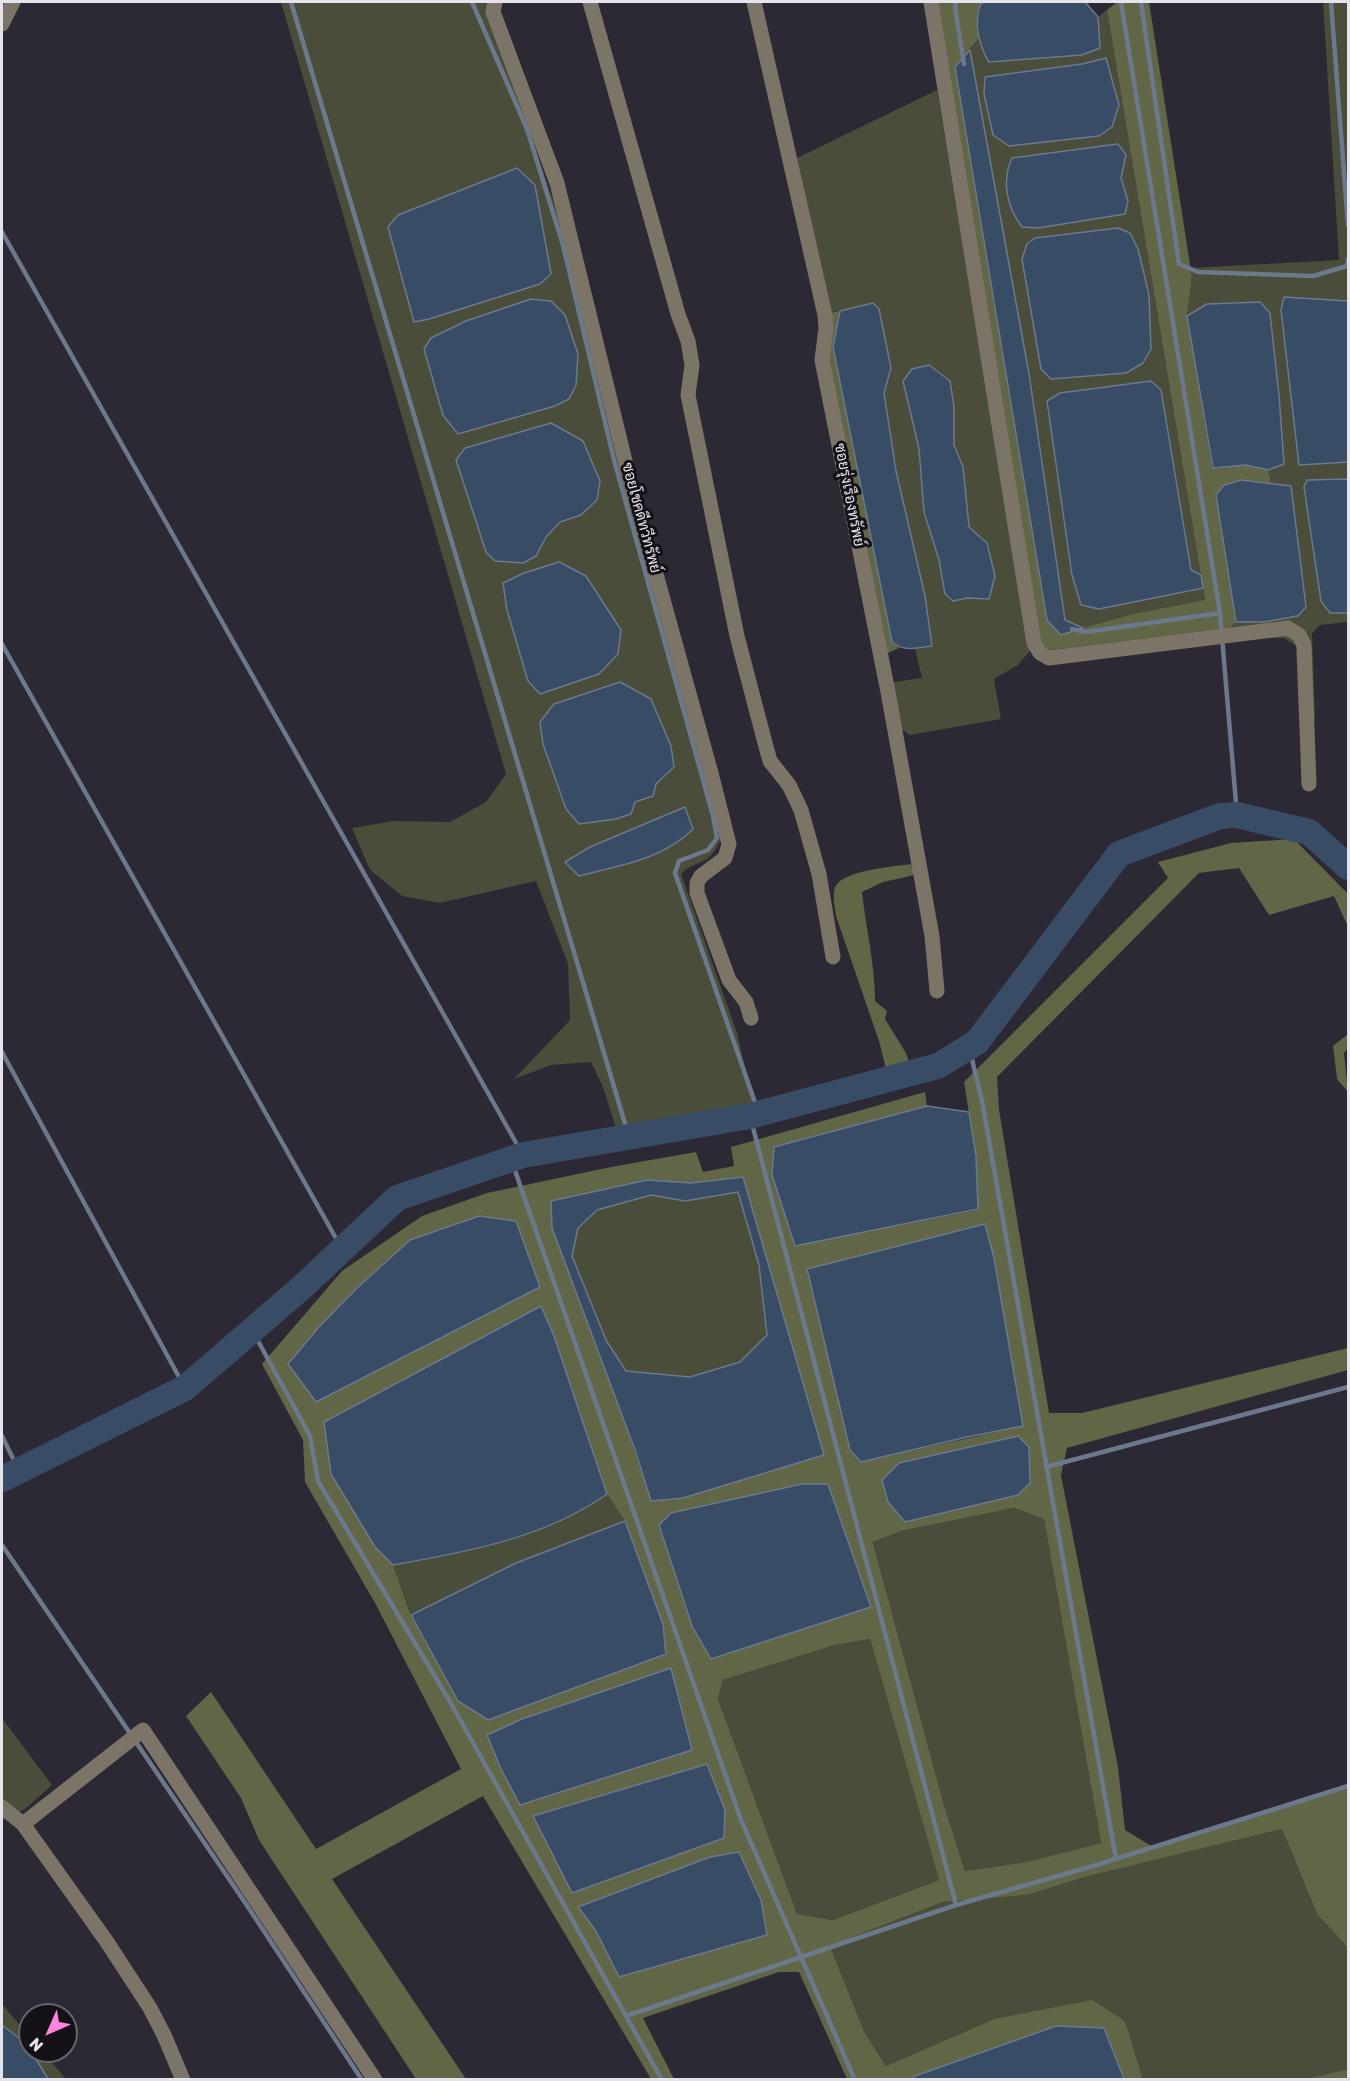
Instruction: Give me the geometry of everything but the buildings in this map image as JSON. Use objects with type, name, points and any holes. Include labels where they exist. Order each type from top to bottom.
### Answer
[{"type":"street","points":[[2,24],[13,2]]},
{"type":"street","name":"ซอยโชคดีทวีทรัพย์","points":[[495,2],[493,12],[557,183],[628,473],[729,844],[725,858],[701,876],[697,884],[697,893],[729,980],[746,1002],[751,1018]]},
{"type":"street","points":[[590,2],[678,314],[688,341],[692,365],[688,395],[735,624],[765,743],[770,761],[789,785],[801,810],[819,874],[833,957]]},
{"type":"street","name":"ซอยรุ่งเรืองทรัพย์","points":[[754,2],[825,315],[826,328],[822,360],[888,692],[933,946],[937,991]]},
{"type":"street","points":[[931,2],[1034,643],[1040,653],[1049,658],[1288,628],[1299,635],[1304,645],[1309,784]]},
{"type":"street","points":[[23,1824],[143,1730],[375,2079]]},
{"type":"street","points":[[2,1807],[23,1824],[107,1942],[165,2035],[183,2079]]},
{"type":"green space","points":[[281,2],[488,2],[497,36],[565,236],[722,838],[709,857],[681,874],[737,1033],[755,1111],[633,1124],[616,1128],[603,1087],[591,1062],[551,1065],[514,1079],[570,1020],[568,964],[536,881],[440,903],[402,896],[370,870],[352,828],[394,821],[450,822],[486,802],[506,774]],"holes":[[[518,168],[535,185],[551,274],[429,319],[414,321],[388,227],[398,215]],[[531,299],[551,301],[466,321]],[[550,423],[581,515],[561,522],[546,537],[514,434]],[[554,704],[653,796],[579,824],[566,810],[543,744],[540,722]],[[685,808],[693,829],[668,848],[625,865],[579,876],[565,862],[590,847]]]},
{"type":"green space","points":[[935,2],[987,2],[981,3],[977,13],[979,38],[955,67],[1047,620],[1061,634],[1133,614],[1205,600],[1107,10],[1117,2],[1149,2],[1192,277],[1187,316],[1212,468],[1246,465],[1268,470],[1271,483],[1235,482],[1228,484],[1216,495],[1236,622],[1230,628],[1051,650],[1040,645]]},
{"type":"green space","points":[[1323,2],[1348,2],[1348,301],[1284,297],[1318,464],[1348,462],[1348,479],[1308,480],[1344,614],[1348,613],[1348,622],[1320,625],[1312,633],[1315,721],[1299,717],[1296,646],[1284,638],[1244,638],[1230,628],[1236,622],[1264,622],[1291,487],[1271,483],[1268,470],[1284,464],[1270,313],[1260,302],[1207,304],[1187,316],[1191,268],[1339,260]]},
{"type":"green space","points":[[1107,10],[1201,575],[1191,570],[1161,390],[1047,401],[1072,575],[1081,605],[1098,609],[1203,588],[1205,601],[1133,614],[1083,628],[1065,620],[1029,374],[970,50],[979,38],[985,55],[1100,48],[1098,17]]},
{"type":"green space","points":[[937,90],[1030,651],[1018,665],[994,679],[1001,719],[910,735],[897,726],[893,682],[922,678],[915,649],[932,646],[925,596],[896,471],[884,393],[891,368],[874,303],[830,313],[797,158]],"holes":[[[954,407],[954,445],[963,467],[969,527],[987,543],[995,575],[988,599],[967,598],[953,601],[945,594],[939,560],[924,512],[919,449]]]},
{"type":"green space","points":[[840,311],[833,347],[892,641],[899,648],[886,654],[825,355],[830,313]]},
{"type":"green space","points":[[1294,839],[1348,894],[1348,927],[1334,896],[1269,915],[1239,868],[1199,873],[997,1077],[999,1110],[1049,1413],[1082,1413],[1348,1348],[1348,1370],[1067,1448],[1061,1475],[1118,1767],[1125,1830],[1153,1847],[1348,1784],[1348,1948],[1317,1914],[1282,1829],[1085,1877],[1027,1895],[943,1902],[830,1946],[864,2031],[886,2066],[994,2019],[1092,2000],[1125,2021],[1143,2079],[1124,2079],[1103,2028],[915,2076],[912,2079],[847,2079],[799,1972],[779,1972],[643,2018],[674,2079],[651,2079],[483,1796],[332,1879],[466,2079],[416,2079],[259,1840],[241,1798],[186,1716],[211,1692],[316,1849],[461,1769],[375,1603],[305,1482],[303,1440],[262,1364],[342,1271],[422,1216],[487,1193],[696,1152],[703,1172],[734,1166],[731,1147],[925,1092],[927,1106],[774,1147],[795,1246],[978,1210],[976,1156],[964,1082],[1168,878],[1158,862],[1231,843]],"holes":[[[743,1178],[824,1455],[651,1501],[551,1201],[647,1180],[691,1183]],[[410,1240],[288,1363],[332,1315]],[[541,1306],[554,1336],[607,1494],[625,1521],[663,1624],[666,1654],[458,1701],[411,1615],[393,1565],[375,1547],[331,1474]],[[839,1404],[1023,1426],[861,1462],[850,1450]],[[802,1484],[828,1484],[870,1607],[711,1659],[671,1513]],[[1014,1508],[1044,1519],[1101,1843],[1026,1862],[965,1871],[944,1805],[873,1542],[901,1531]],[[870,1639],[939,1880],[833,1920],[797,1914],[718,1699],[723,1680],[835,1645]],[[672,1668],[501,1769],[487,1735],[522,1719]],[[707,1764],[725,1810],[572,1893],[534,1816]],[[710,1857],[620,1977],[596,1931],[579,1907]]]},
{"type":"green space","points":[[913,864],[915,875],[883,882],[862,892],[872,960],[875,1001],[887,1011],[885,1019],[906,1053],[911,1068],[887,1073],[879,1041],[836,916],[834,891],[837,884],[851,875]]},
{"type":"green space","points":[[1348,1034],[1348,1048],[1344,1053],[1348,1092],[1337,1079],[1333,1046]]},
{"type":"green space","points":[[738,1192],[759,1265],[767,1335],[740,1362],[690,1377],[626,1371],[606,1340],[572,1256],[578,1228],[597,1210],[651,1195],[685,1201]]},
{"type":"green space","points":[[607,1494],[625,1521],[516,1563],[411,1614],[393,1565],[449,1555],[532,1532],[558,1522]]},
{"type":"green space","points":[[1014,1508],[1044,1519],[1101,1843],[1026,1862],[965,1871],[944,1805],[873,1541],[901,1531]]},
{"type":"green space","points":[[870,1639],[939,1880],[833,1920],[797,1914],[718,1699],[723,1680],[835,1645]]},
{"type":"green space","points":[[2,1718],[52,1785],[25,1809],[2,1820]]},
{"type":"green space","points":[[1282,1829],[1317,1914],[1348,1948],[1348,2069],[1307,2080],[1143,2079],[1125,2021],[994,2019],[886,2066],[864,2031],[830,1946],[943,1902],[1027,1895],[1085,1877]]},
{"type":"green space","points":[[2,2004],[18,2023],[18,2037],[2,2025]]},
{"type":"green space","points":[[38,2063],[52,2063],[66,2079],[48,2079]]},
{"type":"green space","points":[[1348,2069],[1348,2079],[1307,2079]]},
{"type":"water","points":[[1085,2],[1098,17],[1100,48],[1082,55],[989,62],[982,49],[977,26],[981,3]]},
{"type":"water","points":[[970,50],[1029,374],[1065,620],[1083,628],[1061,635],[1047,620],[955,67]]},
{"type":"water","points":[[1106,58],[1119,105],[1112,127],[1099,136],[1009,146],[993,135],[984,94],[985,77],[1082,64]]},
{"type":"water","points":[[1118,144],[1126,155],[1121,178],[1128,201],[1125,214],[1038,228],[1022,227],[1007,194],[1007,176],[1012,158]]},
{"type":"water","points":[[517,168],[535,185],[551,274],[540,284],[414,322],[388,227],[398,215]]},
{"type":"water","points":[[1118,228],[1130,233],[1138,249],[1149,295],[1151,349],[1143,363],[1126,373],[1051,379],[1041,369],[1022,259],[1027,244],[1035,238]]},
{"type":"water","points":[[1284,297],[1348,301],[1348,462],[1299,465],[1281,310]]},
{"type":"water","points":[[531,299],[551,301],[565,315],[578,354],[576,385],[569,399],[555,406],[458,434],[443,415],[424,349],[431,338],[466,321]]},
{"type":"water","points":[[1260,302],[1270,313],[1284,464],[1268,470],[1246,465],[1213,468],[1187,316],[1207,304]]},
{"type":"water","points":[[873,303],[879,309],[891,368],[884,393],[896,471],[925,596],[932,646],[906,648],[892,642],[833,347],[840,311]]},
{"type":"water","points":[[929,365],[950,381],[954,407],[954,445],[963,467],[969,527],[987,543],[995,576],[989,599],[967,598],[953,601],[945,594],[939,560],[924,512],[919,449],[903,381],[912,369]]},
{"type":"water","points":[[1151,381],[1161,390],[1191,570],[1201,575],[1203,588],[1099,609],[1081,605],[1072,575],[1047,401],[1060,393]]},
{"type":"water","points":[[551,423],[583,441],[600,481],[597,500],[581,515],[560,522],[546,537],[536,556],[523,563],[495,561],[486,552],[456,460],[465,448]]},
{"type":"water","points":[[1348,479],[1348,613],[1330,613],[1321,601],[1304,487],[1307,480]]},
{"type":"water","points":[[1241,480],[1291,486],[1306,607],[1298,616],[1264,622],[1236,622],[1216,495],[1224,485]]},
{"type":"water","points":[[559,562],[586,576],[621,630],[618,654],[599,674],[540,694],[528,681],[507,610],[503,583],[524,573]]},
{"type":"water","points":[[620,682],[651,699],[671,746],[674,767],[656,784],[653,796],[635,802],[631,814],[616,819],[579,824],[566,809],[543,744],[540,722],[554,704]]},
{"type":"water","points":[[685,807],[693,829],[668,848],[654,855],[579,876],[565,862],[590,847]]},
{"type":"water","points":[[927,1106],[969,1112],[976,1156],[978,1209],[795,1246],[772,1175],[774,1147]]},
{"type":"water","points":[[743,1177],[824,1455],[683,1498],[651,1501],[635,1450],[552,1228],[551,1201],[647,1180],[691,1183]],"holes":[[[738,1192],[759,1265],[767,1335],[740,1362],[690,1377],[626,1371],[606,1340],[572,1256],[578,1228],[597,1210],[651,1195],[685,1201]]]},
{"type":"water","points":[[479,1216],[516,1221],[540,1287],[316,1402],[288,1364],[318,1328],[357,1288],[410,1240]]},
{"type":"water","points":[[985,1224],[994,1258],[1023,1426],[861,1462],[850,1450],[807,1269]]},
{"type":"water","points":[[541,1306],[554,1336],[607,1494],[558,1522],[505,1541],[449,1555],[393,1565],[375,1547],[331,1474],[324,1422]]},
{"type":"water","points":[[1018,1436],[1029,1447],[1030,1483],[1018,1495],[905,1522],[888,1502],[882,1480],[899,1463]]},
{"type":"water","points":[[802,1484],[828,1484],[871,1607],[711,1659],[692,1626],[659,1525],[671,1513]]},
{"type":"water","points":[[625,1521],[663,1624],[666,1654],[488,1720],[458,1701],[411,1615],[516,1563]]},
{"type":"water","points":[[671,1668],[692,1750],[520,1805],[501,1769],[487,1735],[522,1719]]},
{"type":"water","points":[[707,1764],[725,1810],[724,1838],[572,1893],[533,1816]]},
{"type":"water","points":[[739,1852],[761,1900],[767,1935],[619,1977],[596,1931],[578,1907],[710,1857]]},
{"type":"water","points":[[2,2025],[18,2037],[18,2063],[38,2063],[48,2079],[2,2079]]},
{"type":"water","points":[[1056,2026],[1104,2028],[1124,2079],[912,2079],[915,2076]]},
{"type":"waterway","points":[[291,2],[629,1137]]},
{"type":"waterway","points":[[472,2],[527,129],[563,245],[614,460],[713,816],[717,838],[708,850],[679,861],[675,873],[759,1114]]},
{"type":"waterway","points":[[956,2],[964,64]]},
{"type":"waterway","points":[[1121,2],[1220,613],[1237,815]]},
{"type":"waterway","points":[[1141,2],[1179,264],[1198,272],[1313,276],[1347,266],[1348,259]]},
{"type":"waterway","points":[[1331,2],[1348,225]]},
{"type":"waterway","points":[[2,232],[523,1155]]},
{"type":"waterway","points":[[1072,629],[1086,632],[1220,613]]},
{"type":"waterway","points":[[2,644],[342,1249]]},
{"type":"waterway","points":[[2,1479],[185,1388],[300,1289],[397,1198],[523,1155],[750,1116],[938,1066],[977,1042],[1119,854],[1220,816],[1237,815],[1309,832],[1348,867]]},
{"type":"waterway","points":[[969,1047],[982,1101],[1116,1859]]},
{"type":"waterway","points":[[2,1052],[185,1388]]},
{"type":"waterway","points":[[750,1116],[956,1905]]},
{"type":"waterway","points":[[511,1159],[741,1820],[855,2080]]},
{"type":"waterway","points":[[252,1330],[310,1436],[318,1481],[449,1700],[662,2080]]},
{"type":"waterway","points":[[1046,1467],[1348,1387]]},
{"type":"waterway","points":[[2,1436],[19,1471]]},
{"type":"waterway","points":[[2,1545],[246,1904],[362,2080]]},
{"type":"waterway","points":[[626,2016],[956,1905],[1093,1866],[1348,1786]]}]
